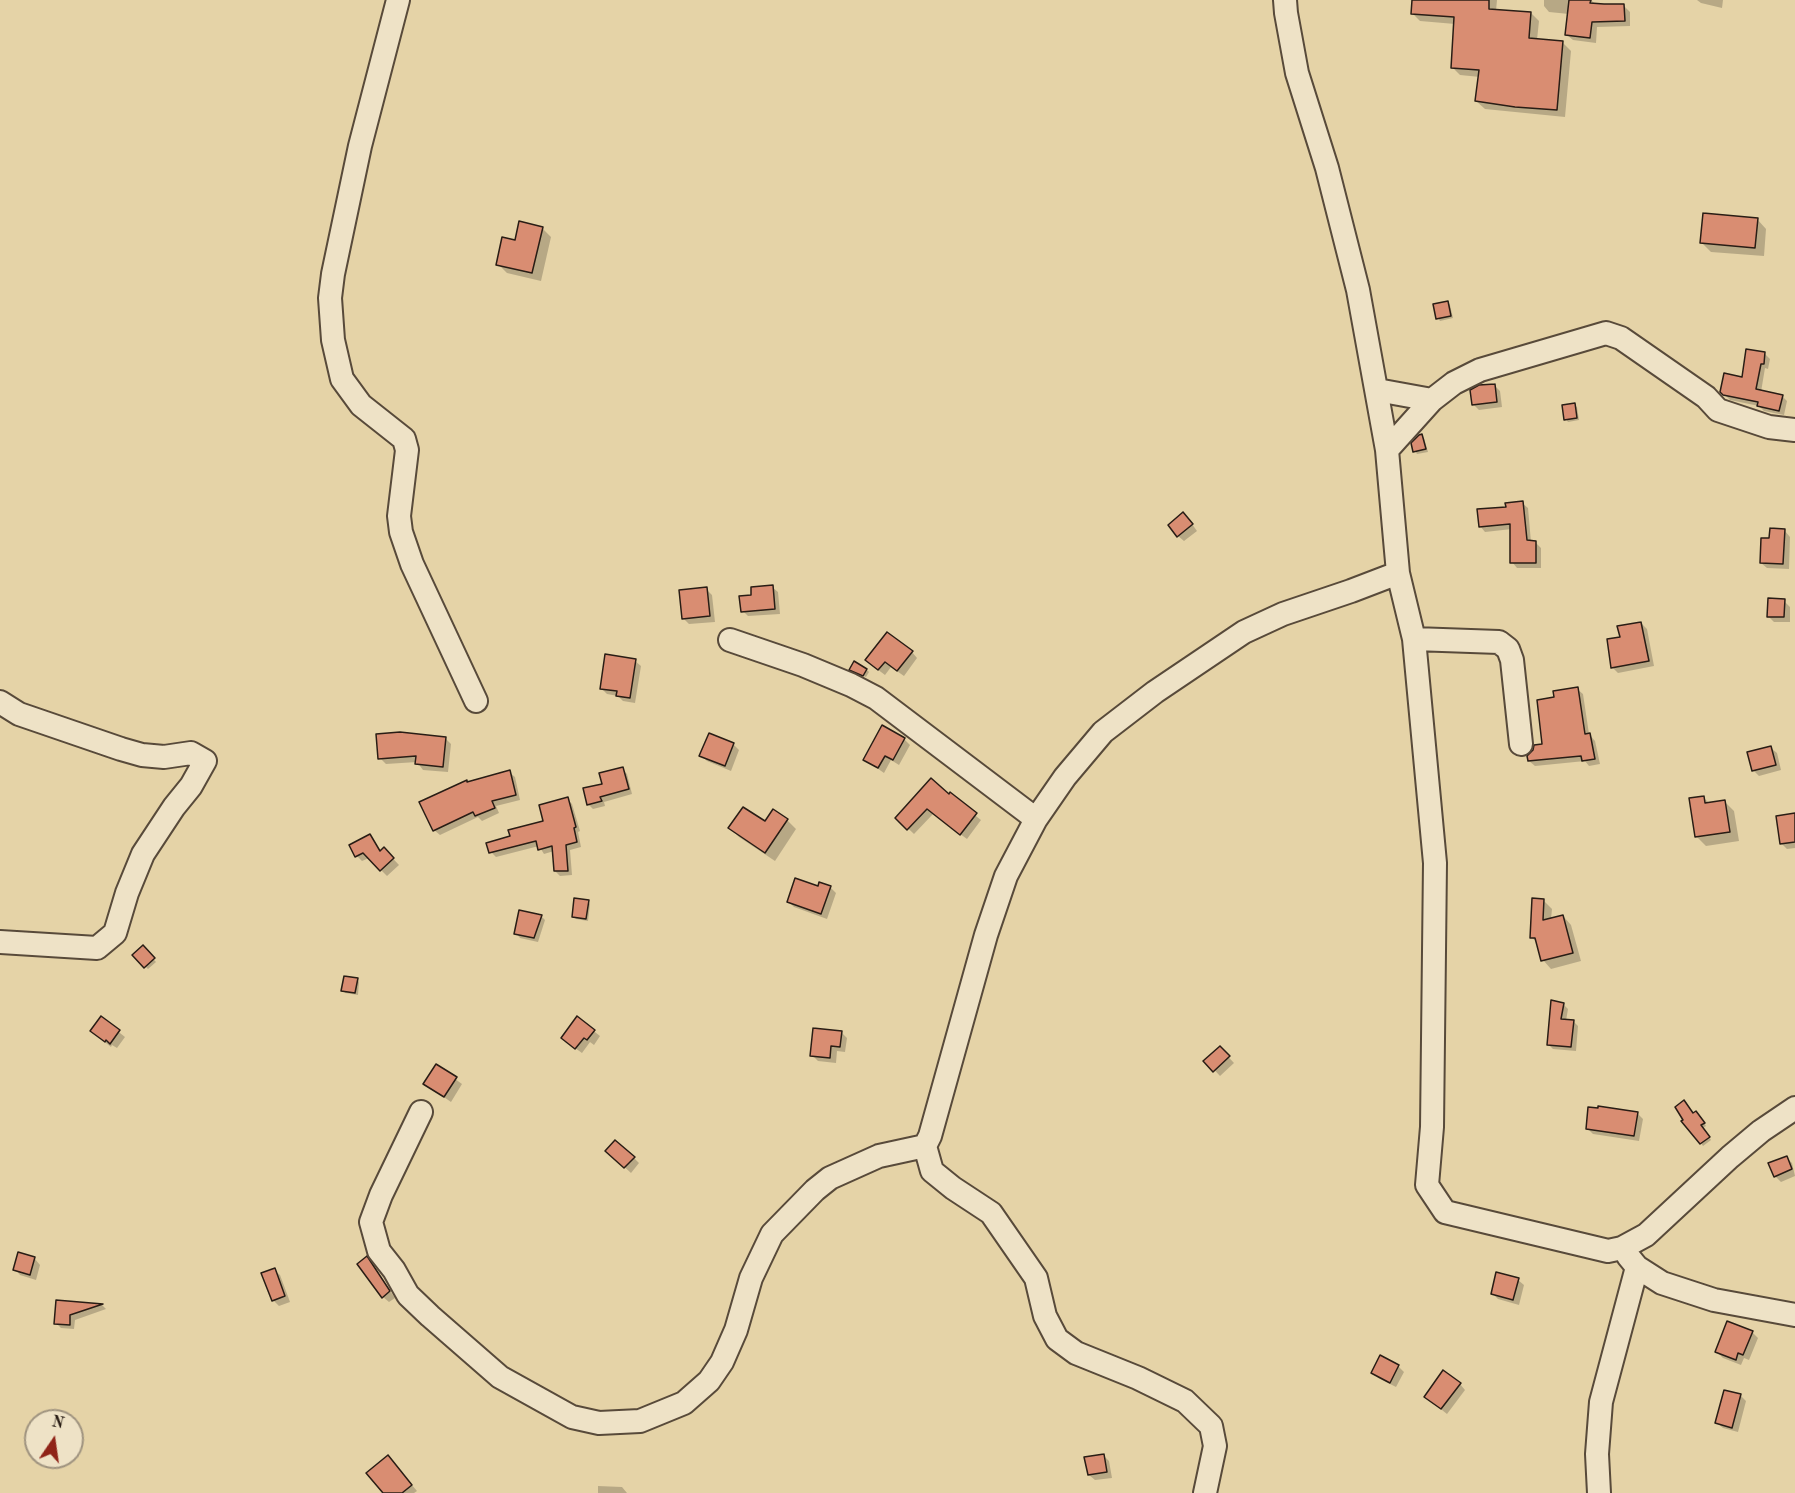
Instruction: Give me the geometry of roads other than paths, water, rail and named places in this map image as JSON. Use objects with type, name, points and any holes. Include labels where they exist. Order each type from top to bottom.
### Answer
[{"type":"street","points":[[398,0],[360,146],[333,274],[330,298],[333,340],[342,379],[361,405],[405,439],[407,450],[399,516],[401,532],[412,564],[476,701]]},
{"type":"street","points":[[1285,0],[1297,73],[1333,190],[1358,290],[1387,450],[1398,573],[1414,639],[1435,863],[1434,1086],[1426,1185],[1445,1212],[1608,1251],[1622,1248],[1646,1235],[1730,1157],[1761,1131],[1795,1108]]},
{"type":"street","points":[[1387,450],[1432,400],[1454,383],[1480,370],[1605,333],[1621,338],[1706,397],[1718,410],[1769,427],[1795,430]]},
{"type":"street","points":[[1377,390],[1432,400]]},
{"type":"street","points":[[1205,1493],[1215,1446],[1211,1426],[1185,1401],[1138,1378],[1076,1353],[1057,1339],[1045,1316],[1036,1278],[991,1213],[932,1171],[925,1146],[930,1136],[986,935],[1006,876],[1036,819],[1065,777],[1103,732],[1244,632],[1283,614],[1398,573]]},
{"type":"street","points":[[1414,639],[1499,642],[1508,648],[1512,660],[1521,744]]},
{"type":"street","points":[[730,640],[803,665],[876,698],[1036,819]]},
{"type":"street","points":[[0,702],[20,714],[121,749],[164,758],[191,753],[205,761],[191,786],[143,854],[127,893],[115,933],[97,948],[0,942]]},
{"type":"street","points":[[422,1112],[381,1194],[371,1222],[379,1251],[394,1270],[408,1295],[500,1377],[572,1417],[599,1422],[640,1421],[684,1403],[709,1380],[722,1362],[736,1330],[751,1278],[772,1234],[830,1178],[879,1156],[925,1146]]},
{"type":"street","points":[[1622,1248],[1636,1267],[1662,1283],[1714,1300],[1795,1315]]},
{"type":"street","points":[[1599,1493],[1598,1454],[1601,1402],[1636,1267]]}]
